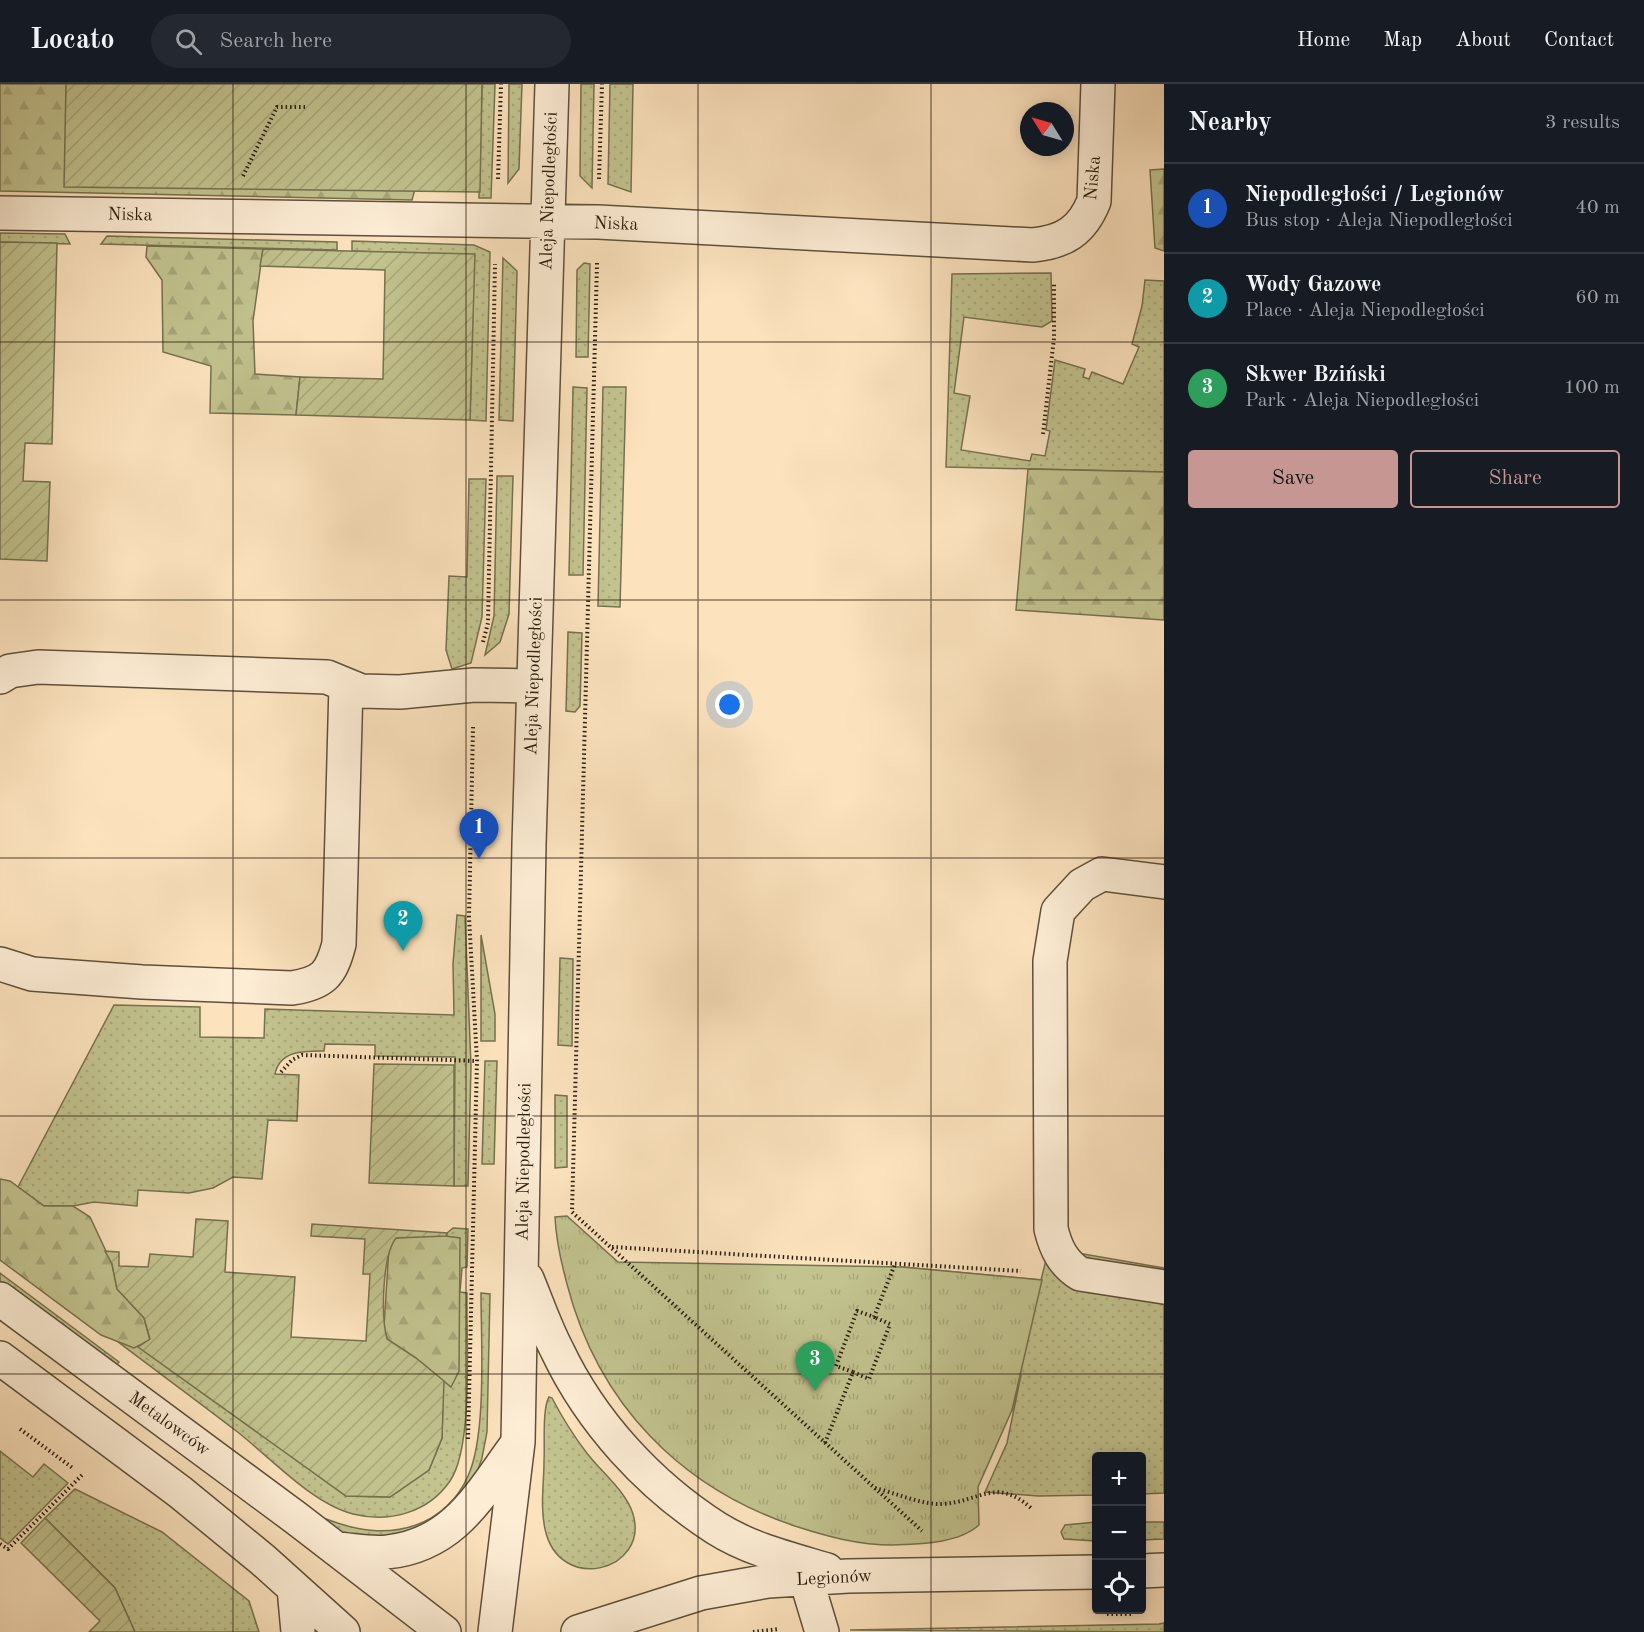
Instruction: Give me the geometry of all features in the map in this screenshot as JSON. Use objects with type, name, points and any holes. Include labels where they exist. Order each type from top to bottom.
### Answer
[{"type":"street","name":"Aleja Niepodległości","points":[[495,1632],[518,1442],[534,686],[552,84]]},
{"type":"street","name":"Niska","points":[[0,213],[598,222],[1033,245],[1054,243],[1087,219],[1094,201],[1098,84]]},
{"type":"street","points":[[0,677],[10,671],[38,667],[327,677],[361,691],[400,692],[452,686],[534,686]]},
{"type":"street","points":[[0,964],[32,974],[142,982],[292,988],[312,985],[328,973],[333,966],[339,944],[346,685]]},
{"type":"street","points":[[1164,882],[1102,874],[1082,885],[1058,911],[1050,961],[1051,1229],[1056,1246],[1069,1267],[1080,1274],[1100,1279],[1164,1287]]},
{"type":"street","name":"Aleja Niepodległości","points":[[522,1269],[557,1351],[597,1418],[648,1475],[717,1528],[772,1554],[848,1576]]},
{"type":"street","name":"Metalowców","points":[[0,1299],[444,1632]]},
{"type":"street","points":[[0,1358],[180,1492],[343,1632]]},
{"type":"street","points":[[336,1549],[386,1552],[429,1542],[456,1524],[518,1442]]},
{"type":"street","points":[[1146,1570],[1164,1570]]},
{"type":"street","name":"Legionów","points":[[578,1632],[701,1593],[768,1581],[848,1576],[1092,1572]]},
{"type":"street","points":[[806,1579],[822,1632]]},
{"type":"street","points":[[294,1588],[298,1632]]},
{"type":"path","points":[[498,186],[501,84]]},
{"type":"path","points":[[599,188],[602,84]]},
{"type":"path","points":[[235,216],[236,189],[277,107],[305,107]]},
{"type":"path","points":[[597,256],[572,1212],[924,1533]]},
{"type":"path","points":[[1043,434],[1054,338],[1054,273]]},
{"type":"path","points":[[281,1072],[292,1059],[302,1055],[477,1061]]},
{"type":"path","points":[[467,1450],[476,1177]]},
{"type":"path","points":[[611,1247],[1038,1272],[1069,1267]]},
{"type":"path","points":[[874,1317],[895,1264]]},
{"type":"path","points":[[857,1311],[890,1324],[869,1379],[853,1372],[836,1366],[857,1311]]},
{"type":"path","points":[[825,1443],[853,1372]]},
{"type":"path","points":[[0,1544],[8,1549],[83,1474]]},
{"type":"path","points":[[874,1487],[942,1504],[992,1491],[1006,1492],[1031,1508]]},
{"type":"path","points":[[753,1632],[758,1631]]},
{"type":"green space","points":[[0,84],[210,84],[417,182],[412,200],[0,191]]},
{"type":"green space","points":[[66,84],[482,84],[480,192],[64,187]]},
{"type":"green space","points":[[482,84],[495,84],[491,198],[479,198]]},
{"type":"green space","points":[[509,84],[522,84],[519,169],[508,183]]},
{"type":"green space","points":[[581,84],[594,84],[592,188],[580,176]]},
{"type":"green space","points":[[610,84],[633,84],[631,192],[608,184]]},
{"type":"green space","points":[[1164,169],[1164,251],[1155,248],[1150,170]]},
{"type":"green space","points":[[0,233],[65,234],[70,244],[0,242]]},
{"type":"green space","points":[[107,236],[337,242],[337,250],[101,244]]},
{"type":"green space","points":[[352,241],[474,245],[490,252],[486,421],[470,420],[474,255],[352,251]]},
{"type":"green space","points":[[0,242],[57,243],[52,444],[25,443],[23,481],[50,482],[47,561],[0,559]]},
{"type":"green space","points":[[147,246],[263,249],[253,321],[255,374],[300,377],[296,415],[210,413],[211,366],[163,352],[162,280],[146,257]]},
{"type":"green space","points":[[263,249],[475,254],[470,420],[296,415],[300,377],[383,379],[385,270],[260,266]]},
{"type":"green space","points":[[503,258],[517,271],[513,421],[499,420]]},
{"type":"green space","points":[[584,263],[590,264],[588,357],[576,357],[577,270]]},
{"type":"green space","points":[[1051,273],[1052,321],[1042,327],[964,317],[954,393],[970,396],[961,450],[1030,461],[1032,454],[1045,456],[1050,431],[1046,430],[1055,360],[1085,369],[1083,377],[1089,379],[1092,372],[1123,384],[1139,347],[1132,344],[1142,306],[1145,280],[1164,281],[1164,472],[946,467],[952,274]]},
{"type":"green space","points":[[573,387],[587,388],[583,575],[569,575]]},
{"type":"green space","points":[[603,387],[626,387],[620,607],[598,606]]},
{"type":"green space","points":[[1028,469],[1164,472],[1164,620],[1016,610]]},
{"type":"green space","points":[[497,476],[513,476],[509,614],[500,642],[485,655],[494,616]]},
{"type":"green space","points":[[469,479],[486,479],[482,617],[471,663],[452,669],[446,650],[449,576],[467,577]]},
{"type":"green space","points":[[568,632],[582,633],[580,706],[575,712],[566,711]]},
{"type":"green space","points":[[457,915],[465,916],[471,1066],[468,1186],[454,1186],[455,1057],[375,1056],[375,1045],[325,1044],[324,1051],[294,1053],[282,1060],[278,1066],[275,1074],[299,1075],[297,1121],[268,1120],[262,1179],[233,1177],[213,1188],[189,1193],[138,1190],[137,1206],[94,1202],[73,1206],[44,1206],[18,1187],[114,1005],[200,1007],[200,1037],[264,1038],[265,1009],[454,1015],[453,964]]},
{"type":"green space","points":[[481,935],[495,1014],[495,1041],[481,1041]]},
{"type":"green space","points":[[560,958],[573,959],[572,1046],[558,1045]]},
{"type":"green space","points":[[485,1061],[497,1061],[494,1164],[482,1164]]},
{"type":"green space","points":[[374,1064],[454,1065],[454,1186],[369,1183]]},
{"type":"green space","points":[[555,1095],[567,1096],[567,1167],[555,1168]]},
{"type":"green space","points":[[0,1179],[10,1181],[44,1206],[73,1206],[90,1217],[112,1264],[117,1289],[144,1318],[150,1340],[134,1348],[101,1335],[0,1260]]},
{"type":"green space","points":[[567,1216],[618,1262],[902,1267],[1042,1280],[1012,1410],[978,1487],[979,1525],[960,1536],[925,1543],[880,1545],[844,1540],[798,1527],[756,1511],[717,1490],[682,1465],[650,1436],[623,1404],[600,1367],[581,1327],[565,1276],[556,1234],[555,1217]]},
{"type":"green space","points":[[196,1219],[228,1221],[225,1272],[295,1277],[291,1337],[366,1341],[370,1274],[363,1274],[365,1239],[311,1236],[312,1224],[447,1233],[446,1236],[396,1238],[391,1247],[385,1272],[384,1316],[387,1339],[416,1358],[444,1381],[442,1438],[429,1470],[390,1497],[346,1496],[138,1347],[150,1339],[144,1318],[117,1289],[112,1264],[105,1251],[119,1252],[119,1266],[148,1267],[150,1254],[193,1257]]},
{"type":"green space","points":[[453,1228],[468,1229],[467,1267],[462,1268],[460,1292],[467,1293],[466,1418],[458,1465],[450,1481],[431,1501],[407,1513],[380,1517],[353,1514],[338,1509],[307,1490],[235,1430],[57,1294],[0,1245],[346,1496],[390,1497],[429,1470],[442,1438],[447,1233]]},
{"type":"green space","points":[[438,1235],[460,1238],[459,1371],[451,1387],[416,1358],[387,1339],[384,1326],[389,1247],[396,1238]]},
{"type":"green space","points":[[1049,1248],[1164,1268],[1164,1493],[1146,1494],[1146,1452],[1092,1452],[1092,1495],[1038,1496],[985,1492],[1007,1443],[1021,1375],[1012,1410],[902,1267],[1041,1280]]},
{"type":"green space","points":[[0,1273],[119,1362],[115,1366],[0,1281]]},
{"type":"green space","points":[[481,1293],[490,1294],[487,1432],[476,1475],[439,1521],[390,1537],[345,1534],[332,1530],[324,1523],[326,1519],[348,1526],[382,1531],[416,1525],[440,1512],[459,1492],[468,1476],[478,1437],[482,1361]]},
{"type":"green space","points":[[549,1397],[552,1398],[586,1452],[625,1497],[633,1514],[635,1534],[628,1550],[616,1561],[601,1568],[583,1568],[567,1563],[553,1550],[545,1529],[542,1504],[544,1428],[545,1410]]},
{"type":"green space","points":[[0,1451],[33,1477],[44,1464],[68,1483],[8,1544],[0,1538]]},
{"type":"green space","points":[[75,1489],[162,1532],[249,1601],[259,1632],[135,1632],[115,1588],[45,1518]]},
{"type":"green space","points":[[45,1518],[115,1588],[135,1632],[89,1632],[100,1621],[21,1543]]},
{"type":"green space","points":[[1092,1522],[1092,1541],[1064,1539],[1061,1532],[1065,1525]]},
{"type":"green space","points":[[1146,1522],[1164,1522],[1164,1539],[1146,1540]]},
{"type":"green space","points":[[1164,1623],[1164,1632],[850,1630],[1159,1624]]},
{"type":"place","name":"Niepodległości / Legionów","points":[[479,859]]},
{"type":"place","name":"Wody Gazowe","points":[[403,951]]},
{"type":"place","name":"Skwer Bziński","points":[[815,1391]]}]
